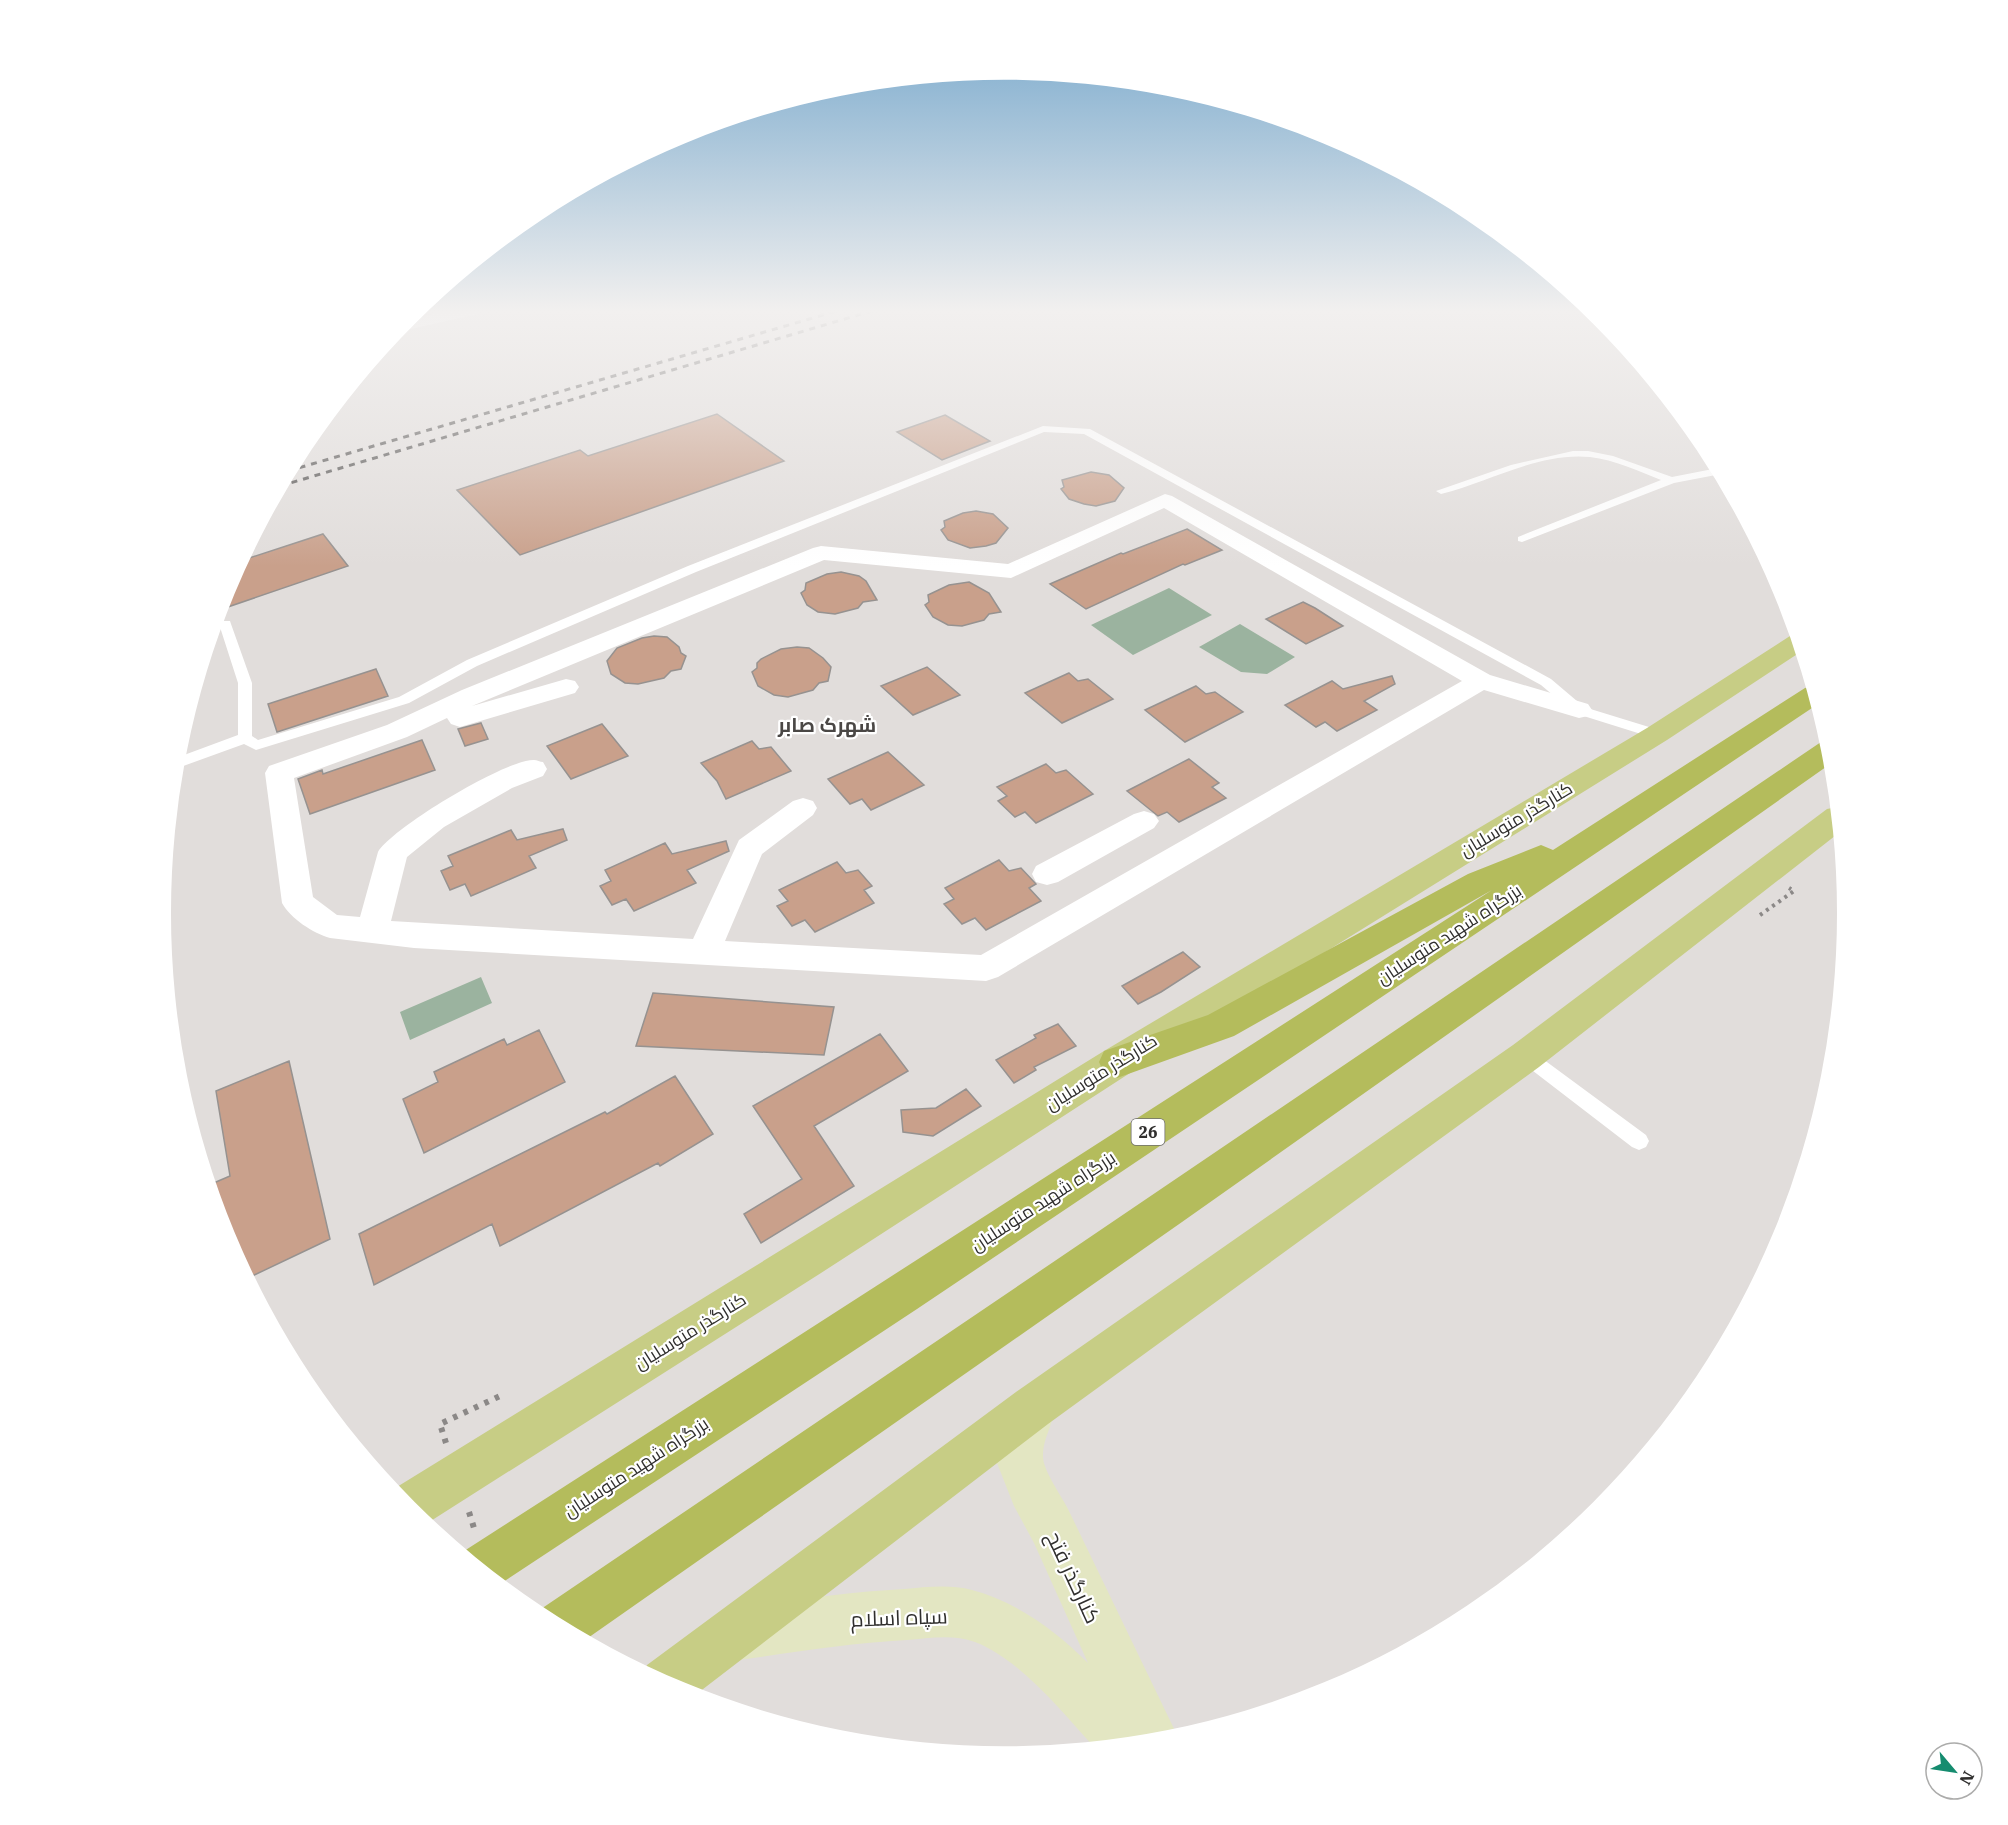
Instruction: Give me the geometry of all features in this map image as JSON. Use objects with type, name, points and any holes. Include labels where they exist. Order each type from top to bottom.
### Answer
[{"type":"highway","name":"بزرگراه شهید متوسلیان","points":[[486,1564],[892,1301],[1809,698]]},
{"type":"highway","points":[[567,1621],[1822,756]]},
{"type":"highway","points":[[1117,1062],[1221,1026],[1479,882],[1617,824]]},
{"type":"main road","name":"کنارگذر متوسلیان","points":[[416,1503],[806,1260],[1117,1062],[1657,734],[1793,644]]},
{"type":"main road","points":[[675,1677],[1032,1408],[1526,1056],[1832,822]]},
{"type":"main road","name":"کنارگذر فتح","points":[[1032,1408],[1019,1458],[1031,1489],[1051,1526],[1148,1732]]},
{"type":"main road","name":"سپاه اسلام","points":[[731,1635],[865,1616],[938,1612],[978,1618],[1011,1634],[1055,1668],[1121,1737]]},
{"type":"street","points":[[1481,681],[986,969],[426,937],[330,926],[298,903],[279,772],[397,731],[471,696],[821,553],[1011,572],[1165,500],[1481,681],[1579,710]]},
{"type":"street","points":[[397,731],[475,715],[566,687]]},
{"type":"street","points":[[372,931],[393,852],[444,814],[502,781],[533,770]]},
{"type":"street","points":[[704,953],[750,848],[804,808]]},
{"type":"street","points":[[1047,874],[1082,843],[1144,821]]},
{"type":"street","points":[[1082,843],[1132,883]]},
{"type":"lane","points":[[245,738],[256,745],[404,700],[472,663],[692,569],[1043,429],[1086,431],[1546,682],[1579,710],[1657,734]]},
{"type":"lane","points":[[1441,491],[1547,458],[1571,454],[1604,457],[1671,480]]},
{"type":"lane","points":[[1522,539],[1671,480],[1711,473]]},
{"type":"lane","points":[[225,624],[244,683],[245,738]]},
{"type":"lane","points":[[185,760],[245,738]]},
{"type":"lane","points":[[1526,1056],[1639,1141]]},
{"type":"path","points":[[1760,915],[1794,891]]},
{"type":"green space","points":[[1169,588],[1212,615],[1133,655],[1091,625]]},
{"type":"green space","points":[[1240,624],[1295,657],[1267,674],[1241,672],[1199,647]]},
{"type":"green space","points":[[481,977],[492,1003],[410,1040],[400,1012]]},
{"type":"building","points":[[717,414],[784,461],[520,555],[457,490],[580,450],[588,456]]},
{"type":"building","points":[[945,415],[990,441],[942,460],[897,432]]},
{"type":"building","points":[[1091,472],[1109,475],[1124,488],[1115,501],[1096,506],[1084,504],[1069,499],[1061,489],[1064,487],[1062,480]]},
{"type":"building","points":[[976,511],[993,514],[1008,528],[996,543],[970,548],[948,540],[941,530],[945,527],[944,521],[963,513]]},
{"type":"building","points":[[1187,529],[1222,550],[1183,564],[1086,609],[1050,584],[1121,553]]},
{"type":"building","points":[[323,534],[348,566],[229,606],[251,557]]},
{"type":"building","points":[[841,572],[859,576],[866,581],[877,600],[863,602],[858,608],[835,614],[818,612],[807,605],[801,593],[805,590],[806,583],[827,574]]},
{"type":"building","points":[[969,582],[989,593],[1001,612],[989,614],[984,620],[962,626],[948,625],[933,617],[925,605],[929,602],[928,595],[949,585]]},
{"type":"building","points":[[1303,602],[1343,626],[1306,644],[1266,619]]},
{"type":"building","points":[[654,636],[667,637],[679,647],[681,653],[686,656],[681,669],[671,671],[664,678],[638,684],[625,683],[611,674],[607,661],[617,648]]},
{"type":"building","points":[[809,648],[823,658],[831,667],[828,681],[819,683],[813,690],[788,697],[774,695],[758,686],[752,672],[757,668],[757,663],[761,659],[781,649]]},
{"type":"building","points":[[927,667],[960,695],[913,715],[881,686]]},
{"type":"building","points":[[376,669],[388,696],[277,732],[268,704]]},
{"type":"building","points":[[1069,673],[1078,681],[1088,679],[1113,699],[1062,723],[1025,693]]},
{"type":"building","points":[[1392,676],[1395,684],[1364,701],[1377,710],[1337,731],[1325,722],[1316,727],[1285,705],[1332,681],[1343,689]]},
{"type":"building","points":[[1196,686],[1206,694],[1215,692],[1243,712],[1185,742],[1145,710]]},
{"type":"building","points":[[481,723],[488,739],[465,746],[458,729]]},
{"type":"building","points":[[602,724],[628,756],[571,779],[547,746]]},
{"type":"building","points":[[422,740],[435,770],[310,814],[298,779],[322,770],[323,774]]},
{"type":"building","points":[[752,741],[759,749],[771,747],[791,771],[726,799],[717,781],[701,763]]},
{"type":"building","points":[[888,752],[924,785],[871,810],[862,799],[850,804],[828,779]]},
{"type":"building","points":[[1189,759],[1219,783],[1212,787],[1226,798],[1179,822],[1167,812],[1158,816],[1127,791]]},
{"type":"building","points":[[1046,764],[1056,773],[1066,770],[1093,794],[1036,823],[1025,812],[1015,817],[998,801],[1007,796],[997,787]]},
{"type":"building","points":[[563,829],[567,840],[529,856],[536,868],[471,896],[465,884],[450,890],[441,871],[453,866],[448,856],[511,830],[517,840]]},
{"type":"building","points":[[726,841],[729,851],[687,870],[696,883],[634,911],[626,899],[612,905],[600,886],[611,881],[605,870],[665,843],[672,854]]},
{"type":"building","points":[[999,860],[1009,871],[1021,868],[1036,884],[1029,888],[1041,901],[986,930],[975,918],[962,924],[944,904],[954,899],[945,888]]},
{"type":"building","points":[[837,862],[846,873],[858,870],[872,886],[864,890],[874,903],[815,932],[805,920],[792,926],[777,906],[788,901],[779,890]]},
{"type":"building","points":[[1183,952],[1200,967],[1161,992],[1138,1004],[1122,986]]},
{"type":"building","points":[[653,993],[834,1007],[824,1055],[636,1046]]},
{"type":"building","points":[[1058,1024],[1076,1046],[1034,1067],[1036,1070],[1014,1083],[996,1060],[1036,1038],[1034,1035]]},
{"type":"building","points":[[539,1030],[565,1082],[424,1153],[403,1099],[438,1082],[434,1072],[504,1039],[507,1045]]},
{"type":"building","points":[[880,1034],[908,1071],[814,1126],[854,1186],[761,1243],[744,1214],[802,1179],[753,1106]]},
{"type":"building","points":[[289,1061],[330,1239],[254,1275],[234,1231],[216,1182],[230,1176],[216,1091]]},
{"type":"building","points":[[675,1076],[713,1134],[660,1166],[658,1163],[500,1246],[492,1224],[374,1285],[359,1234],[605,1112],[607,1114]]},
{"type":"building","points":[[966,1089],[981,1106],[933,1136],[903,1132],[901,1110],[936,1108]]},
{"type":"railway","points":[[300,467],[548,395]]},
{"type":"railway","points":[[291,483],[587,395]]},
{"type":"district","name":"شهرک صابر","points":[[827,724]]}]
